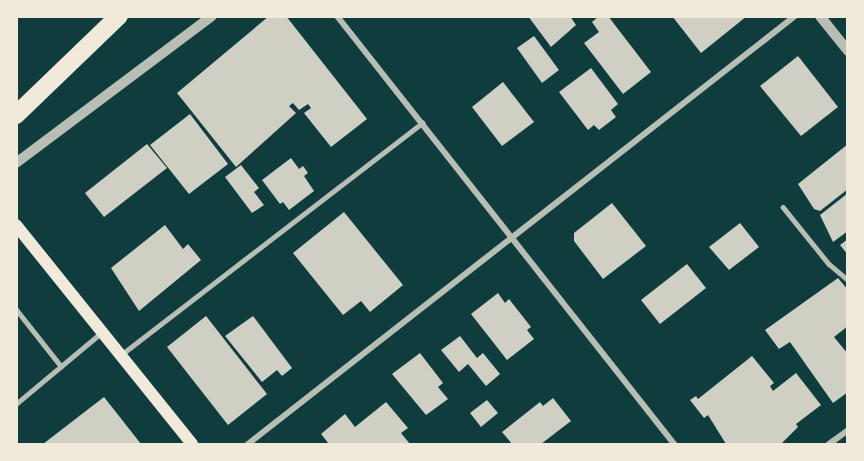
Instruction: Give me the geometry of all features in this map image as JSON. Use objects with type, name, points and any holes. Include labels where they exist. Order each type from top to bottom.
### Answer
[{"type":"highway","points":[[16,115],[115,20]]},
{"type":"main road","points":[[16,225],[192,444]]},
{"type":"street","points":[[16,163],[212,16]]},
{"type":"street","points":[[337,16],[674,444]]},
{"type":"street","points":[[248,444],[795,16]]},
{"type":"street","points":[[820,16],[848,51]]},
{"type":"street","points":[[829,444],[848,430]]},
{"type":"lane","points":[[121,356],[422,123]]},
{"type":"lane","points":[[783,207],[830,264],[848,280]]},
{"type":"lane","points":[[16,309],[62,366]]},
{"type":"lane","points":[[16,404],[102,332]]},
{"type":"building","points":[[269,16],[286,16],[367,119],[331,147],[304,113],[311,108],[308,104],[299,110],[293,103],[289,106],[296,113],[236,167],[177,93]]},
{"type":"building","points":[[528,16],[570,16],[576,25],[551,47]]},
{"type":"building","points":[[599,16],[608,16],[651,72],[623,94],[584,43],[599,32],[592,22]]},
{"type":"building","points":[[672,16],[747,16],[701,53]]},
{"type":"building","points":[[534,36],[559,70],[542,83],[517,48]]},
{"type":"building","points":[[798,56],[838,107],[801,136],[760,86]]},
{"type":"building","points":[[591,68],[618,104],[611,110],[616,117],[599,130],[594,125],[588,130],[559,92]]},
{"type":"building","points":[[503,82],[534,122],[502,146],[472,107]]},
{"type":"building","points":[[190,114],[228,164],[189,194],[150,145]]},
{"type":"building","points":[[147,144],[167,168],[104,217],[85,193]]},
{"type":"building","points":[[848,144],[848,189],[820,211],[814,209],[798,184]]},
{"type":"building","points":[[291,158],[299,169],[303,166],[308,173],[304,176],[314,191],[289,210],[283,202],[280,204],[262,180]]},
{"type":"building","points":[[241,165],[259,188],[254,192],[264,205],[252,213],[225,177]]},
{"type":"building","points":[[848,193],[848,231],[833,242],[820,215]]},
{"type":"building","points":[[612,203],[646,246],[603,279],[574,241],[574,233]]},
{"type":"building","points":[[344,212],[403,285],[370,312],[361,301],[343,315],[293,253]]},
{"type":"building","points":[[740,223],[759,247],[729,270],[709,247]]},
{"type":"building","points":[[165,225],[183,249],[188,244],[201,260],[139,311],[111,268]]},
{"type":"building","points":[[848,239],[848,255],[840,245]]},
{"type":"building","points":[[687,264],[706,288],[660,324],[641,300]]},
{"type":"building","points":[[838,278],[848,290],[848,326],[834,337],[848,354],[848,392],[833,403],[790,342],[779,349],[765,330]]},
{"type":"building","points":[[498,293],[505,303],[509,299],[531,327],[527,330],[534,339],[507,360],[471,314]]},
{"type":"building","points":[[206,316],[267,394],[228,425],[167,347]]},
{"type":"building","points":[[253,316],[292,368],[282,376],[277,370],[262,382],[225,336]]},
{"type":"building","points":[[460,336],[477,358],[483,353],[500,374],[486,386],[468,364],[459,372],[441,350]]},
{"type":"building","points":[[420,353],[443,383],[438,387],[448,399],[426,415],[392,374]]},
{"type":"building","points":[[752,356],[774,383],[770,386],[773,391],[796,373],[821,405],[796,424],[798,427],[781,444],[726,444],[708,415],[704,418],[690,400],[696,396],[698,399]]},
{"type":"building","points":[[104,397],[141,444],[43,444]]},
{"type":"building","points":[[553,398],[571,421],[541,444],[512,444],[502,432],[540,402],[543,406]]},
{"type":"building","points":[[487,400],[498,413],[481,427],[470,413]]},
{"type":"building","points":[[386,402],[408,428],[401,433],[410,444],[329,444],[321,434],[345,414],[355,427]]}]
